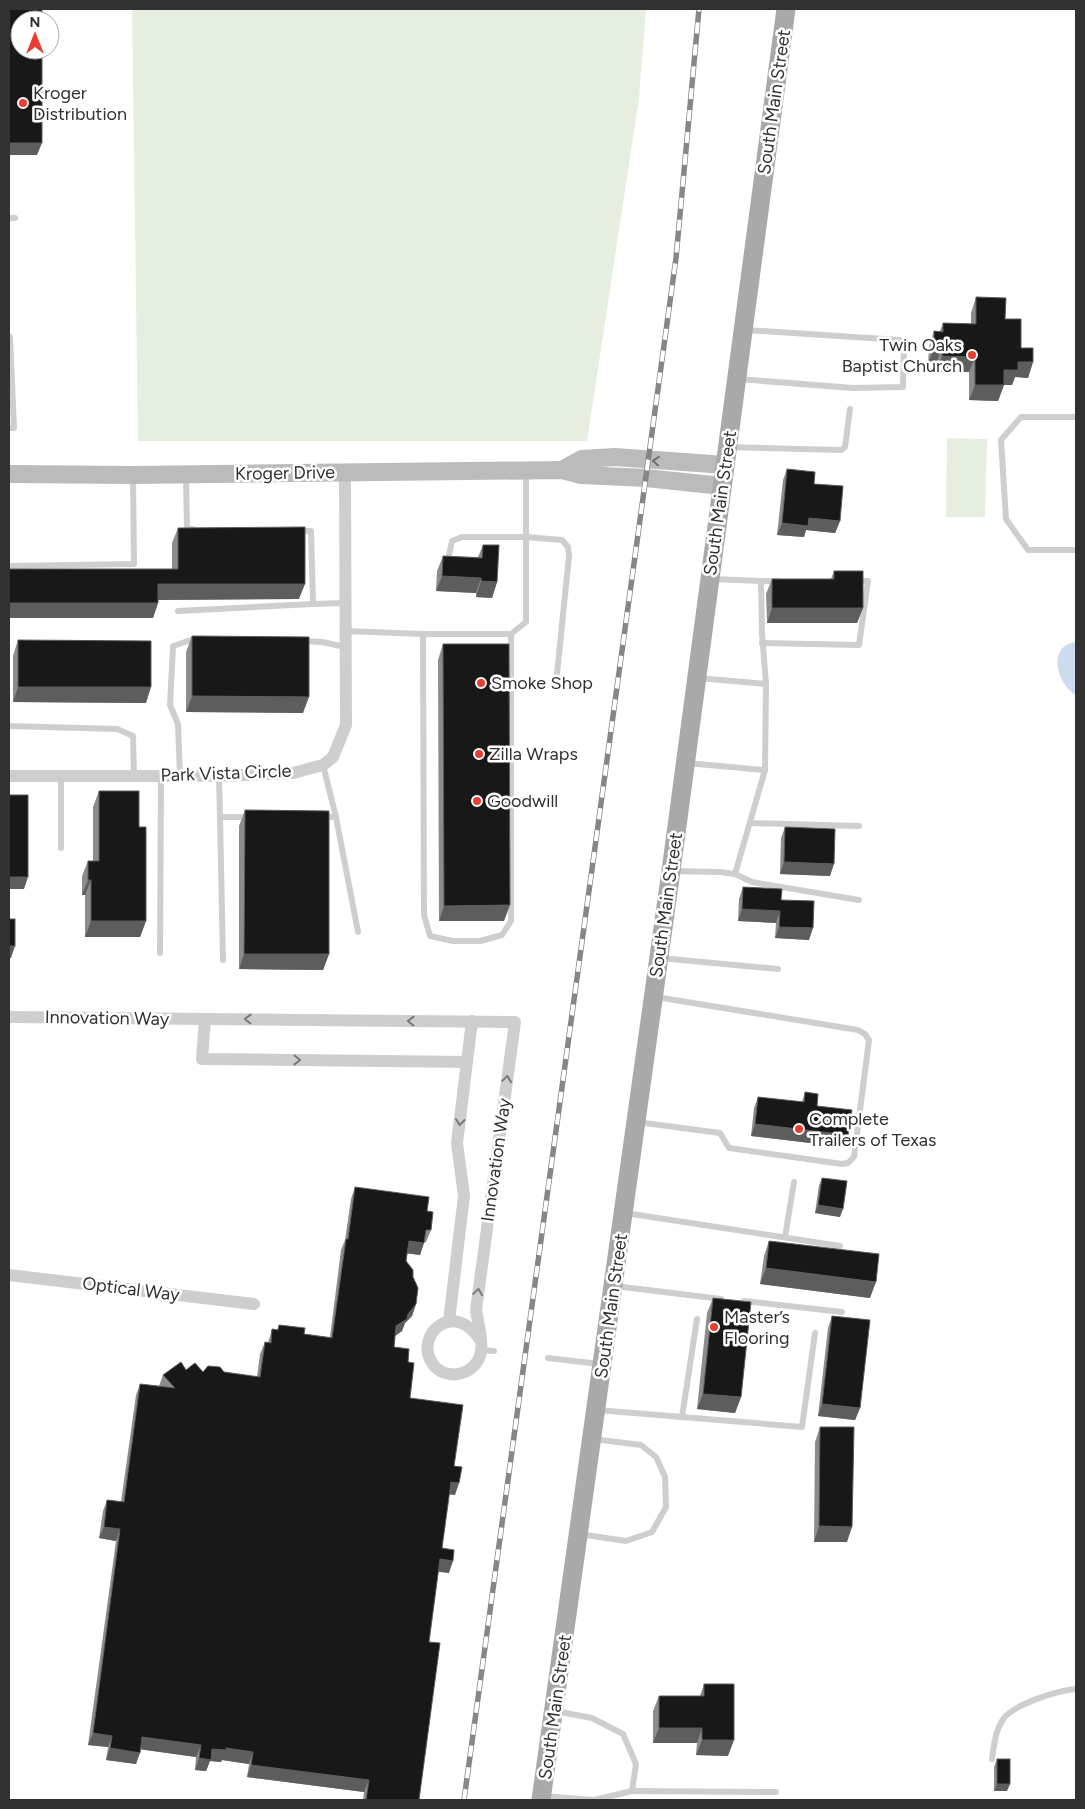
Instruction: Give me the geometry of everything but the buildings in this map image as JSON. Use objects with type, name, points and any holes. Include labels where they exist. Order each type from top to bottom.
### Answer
[{"type":"main road","name":"South Main Street","points":[[542,1798],[654,996],[786,9]]},
{"type":"main road","name":"Kroger Drive","points":[[562,470],[582,459],[615,458],[725,466]]},
{"type":"main road","name":"Kroger Drive","points":[[9,474],[133,475],[562,470],[581,475],[646,478],[722,486]]},
{"type":"street","points":[[323,765],[333,756],[346,726],[344,603],[345,472]]},
{"type":"street","name":"Park Vista Circle","points":[[9,776],[219,776],[293,773],[323,765]]},
{"type":"street","name":"Innovation Way","points":[[9,1017],[515,1022],[476,1310],[485,1347]]},
{"type":"street","points":[[205,1018],[202,1059],[467,1062]]},
{"type":"street","name":"Innovation Way","points":[[449,1322],[464,1196],[457,1142],[472,1021]]},
{"type":"street","name":"Optical Way","points":[[9,1275],[254,1304]]},
{"type":"street","points":[[449,1322],[466,1324],[474,1329],[485,1347],[475,1366],[467,1372],[456,1375],[446,1374],[438,1370],[429,1357],[428,1343],[433,1331],[440,1325],[449,1322]]},
{"type":"lane","points":[[736,379],[853,388],[902,387],[904,345],[900,340],[743,330]]},
{"type":"lane","points":[[9,337],[14,428],[9,428]]},
{"type":"lane","points":[[727,447],[841,450],[846,447],[850,409]]},
{"type":"lane","points":[[1076,416],[1021,417],[1001,440],[1006,519],[1028,550],[1076,550]]},
{"type":"lane","points":[[345,631],[423,634],[510,634],[526,622],[526,470]]},
{"type":"lane","points":[[186,474],[187,529],[197,529]]},
{"type":"lane","points":[[12,566],[134,564],[133,475]]},
{"type":"lane","points":[[292,531],[312,531],[314,604]]},
{"type":"lane","points":[[448,560],[452,541],[462,537],[562,540],[568,547],[557,674]]},
{"type":"lane","points":[[710,579],[790,581]]},
{"type":"lane","points":[[735,874],[765,770],[766,684],[762,643],[761,580]]},
{"type":"lane","points":[[762,643],[859,645],[868,581],[848,581]]},
{"type":"lane","points":[[178,611],[344,603]]},
{"type":"lane","points":[[423,634],[424,915],[430,936],[453,941],[480,942],[502,935],[511,921],[510,634]]},
{"type":"lane","points":[[180,776],[178,724],[170,704],[173,646],[191,640],[210,640]]},
{"type":"lane","points":[[294,641],[322,642],[345,647]]},
{"type":"lane","points":[[696,678],[766,684]]},
{"type":"lane","points":[[9,726],[117,729],[132,736],[134,776]]},
{"type":"lane","points":[[685,763],[765,770]]},
{"type":"lane","points":[[323,765],[336,817],[358,932]]},
{"type":"lane","points":[[61,776],[61,848]]},
{"type":"lane","points":[[160,776],[160,953]]},
{"type":"lane","points":[[219,776],[223,960]]},
{"type":"lane","points":[[220,816],[259,817]]},
{"type":"lane","points":[[317,817],[336,817]]},
{"type":"lane","points":[[750,823],[859,826]]},
{"type":"lane","points":[[671,871],[735,874],[752,882],[859,900]]},
{"type":"lane","points":[[659,958],[778,969]]},
{"type":"lane","points":[[636,1122],[720,1133],[729,1148],[842,1164],[854,1157],[869,1040],[865,1034],[858,1030],[654,996]]},
{"type":"lane","points":[[785,1237],[794,1182]]},
{"type":"lane","points":[[624,1213],[840,1246]]},
{"type":"lane","points":[[614,1286],[728,1300]]},
{"type":"lane","points":[[737,1300],[842,1312]]},
{"type":"lane","points":[[682,1417],[697,1318]]},
{"type":"lane","points":[[596,1410],[802,1427],[815,1333]]},
{"type":"lane","points":[[548,1358],[603,1364]]},
{"type":"lane","points":[[579,1534],[626,1541],[652,1532],[666,1507],[665,1477],[656,1457],[641,1446],[592,1439]]},
{"type":"lane","points":[[992,1760],[995,1738],[1005,1718],[1029,1702],[1065,1690],[1076,1689]]},
{"type":"lane","points":[[554,1710],[592,1718],[624,1734],[636,1764],[632,1792]]},
{"type":"lane","points":[[542,1798],[594,1800],[632,1792],[776,1792]]},
{"type":"shaded area","points":[[132,9],[646,9],[639,98],[587,441],[138,441]]},
{"type":"shaded area","points":[[947,438],[987,439],[985,517],[946,517]]},
{"type":"water","points":[[1076,642],[1076,695],[1063,682],[1058,666],[1058,657],[1061,650],[1067,645]]},
{"type":"railway","points":[[464,1800],[676,258],[699,9]]},
{"type":"place","name":"Kroger Distribution","points":[[23,103]]},
{"type":"place","name":"Twin Oaks Baptist Church","points":[[972,355]]},
{"type":"place","name":"Smoke Shop","points":[[481,683]]},
{"type":"place","name":"Zilla Wraps","points":[[479,754]]},
{"type":"place","name":"Goodwill","points":[[477,801]]},
{"type":"place","name":"Complete Trailers of Texas","points":[[799,1129]]},
{"type":"place","name":"Master’s Flooring","points":[[714,1327]]}]
